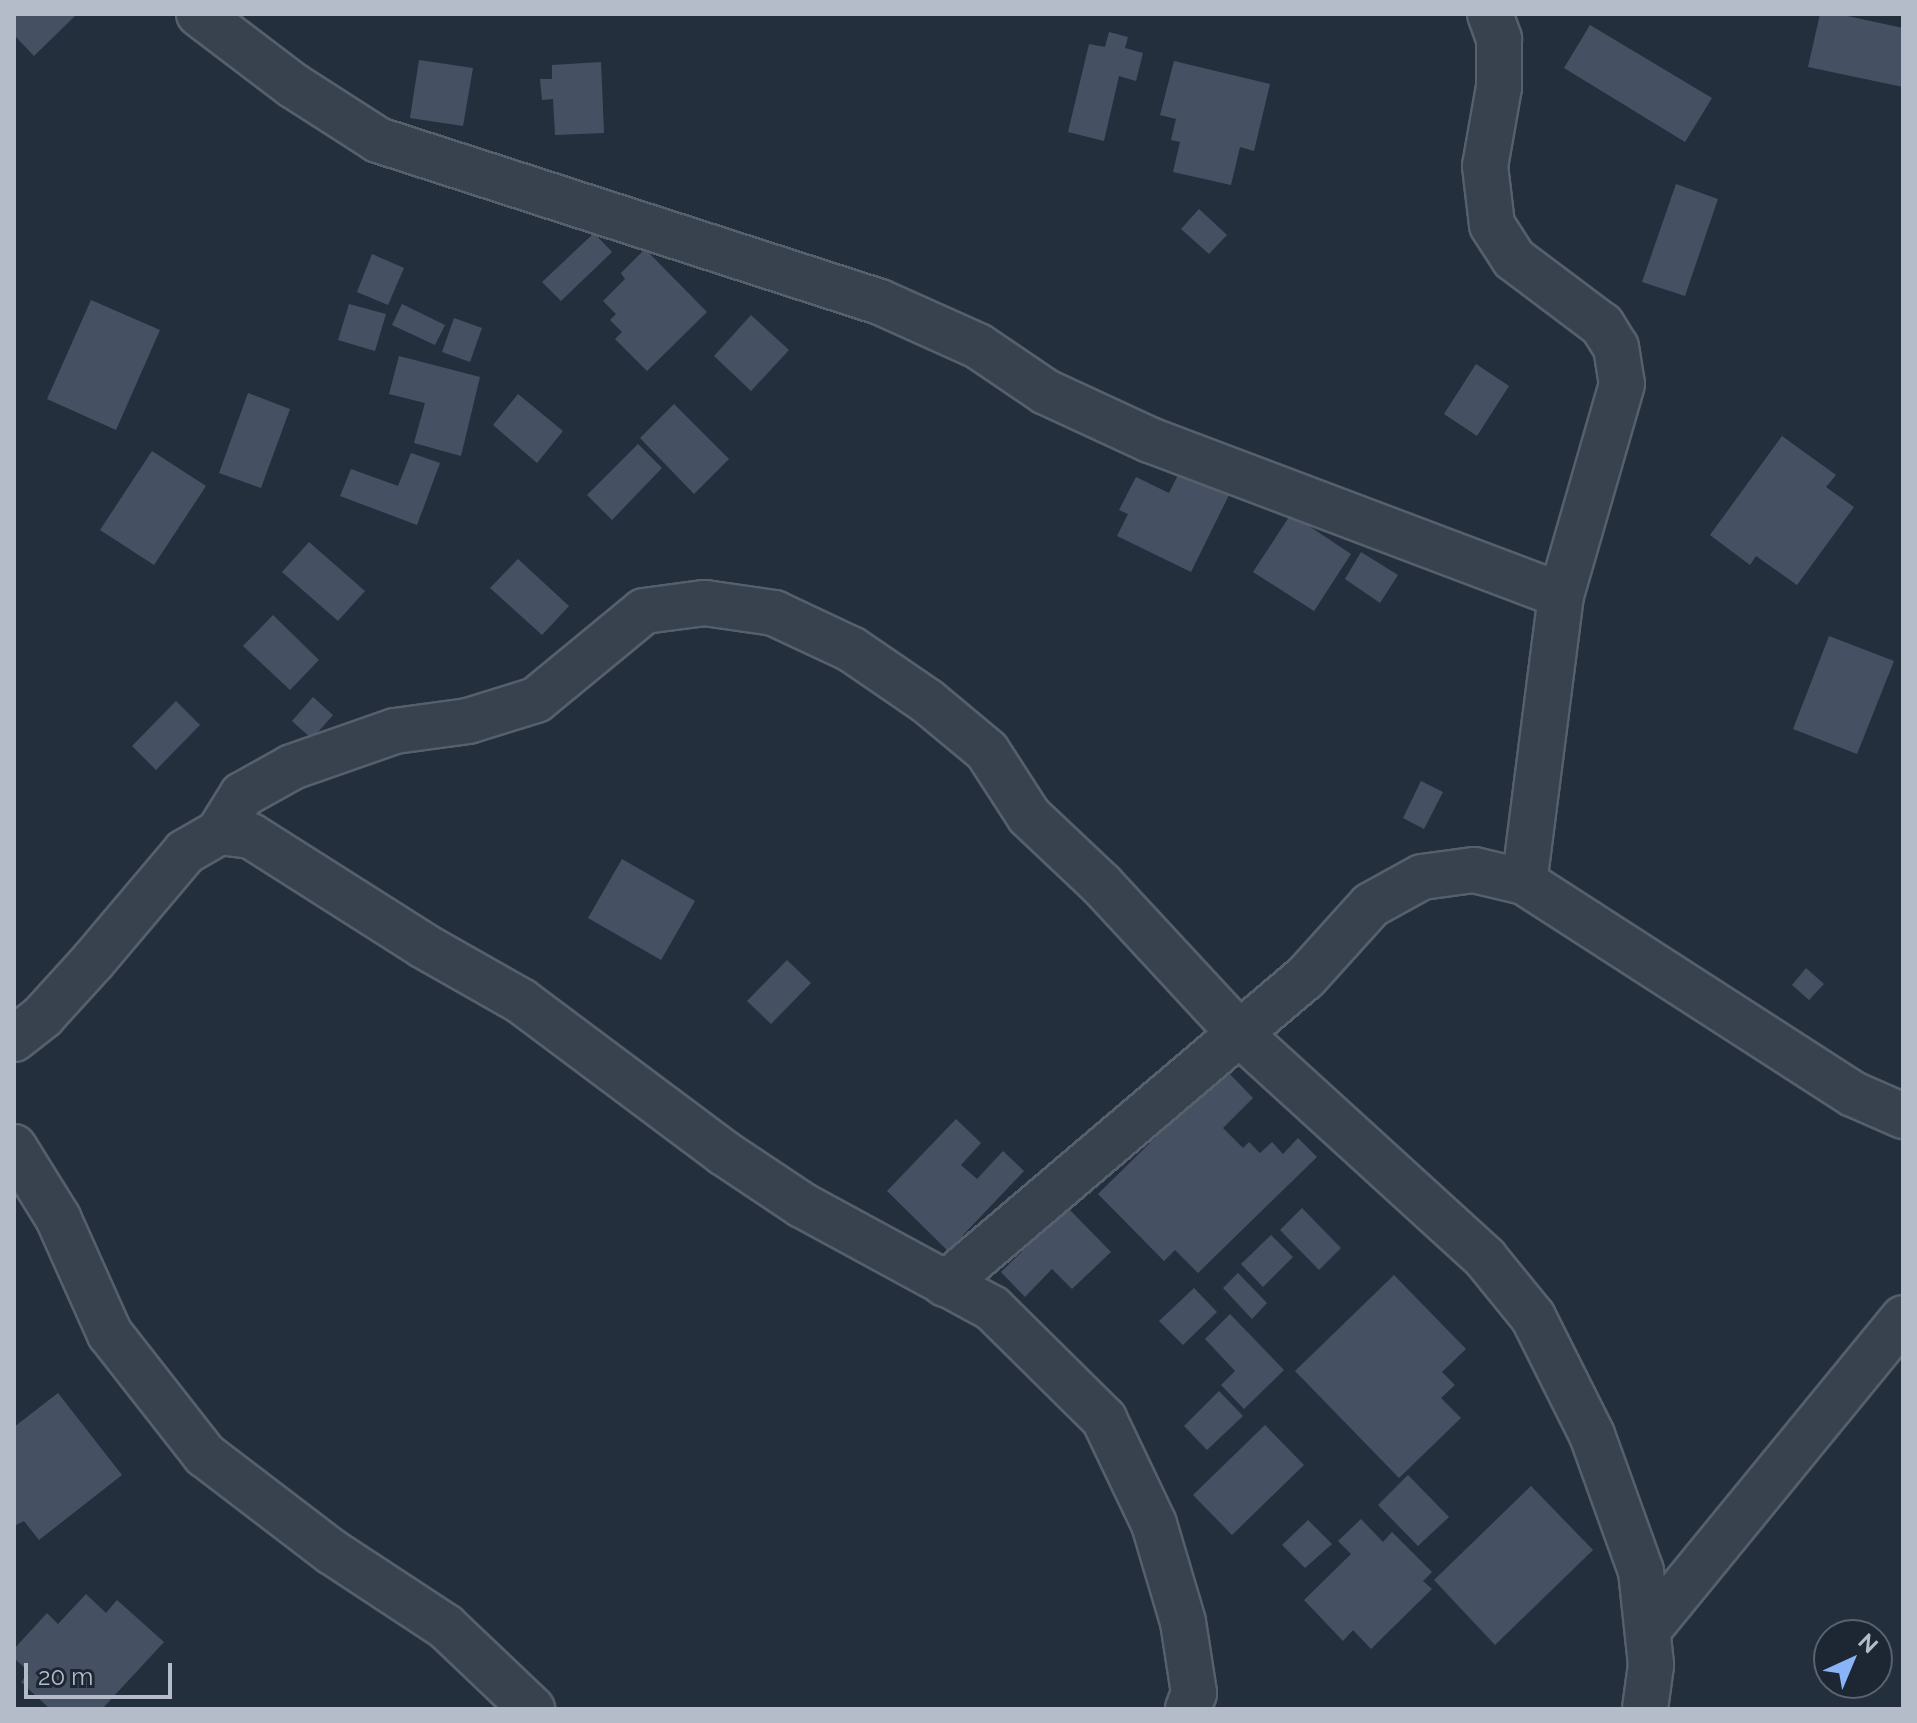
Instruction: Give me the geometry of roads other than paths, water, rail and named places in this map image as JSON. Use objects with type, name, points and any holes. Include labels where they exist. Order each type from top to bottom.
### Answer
[{"type":"street","points":[[199,14],[294,86],[378,140],[880,302],[978,346],[1046,392],[1150,440],[1561,595]]},
{"type":"street","points":[[1503,22],[1499,87],[1485,166],[1492,225],[1514,259],[1602,325],[1616,347],[1622,384],[1561,595],[1524,882]]},
{"type":"street","points":[[14,1039],[43,1016],[185,852],[219,832],[242,795],[292,767],[395,731],[468,721],[536,700],[644,611],[705,603],[774,613],[851,649],[927,701],[987,751],[1029,816],[1102,885],[1241,1035],[1485,1258],[1533,1317],[1592,1435],[1641,1571],[1651,1665],[1645,1709]]},
{"type":"street","points":[[219,832],[251,836],[424,946],[521,1001],[737,1162],[802,1205],[992,1308],[1104,1419],[1154,1524],[1183,1622],[1194,1693],[1188,1709]]},
{"type":"street","points":[[945,1284],[1241,1035],[1305,978],[1371,905],[1422,877],[1474,870],[1524,882],[1853,1094],[1903,1116]]},
{"type":"street","points":[[14,1147],[58,1218],[110,1334],[205,1455],[332,1552],[446,1627],[532,1709]]},
{"type":"street","points":[[1648,1630],[1903,1318]]}]
